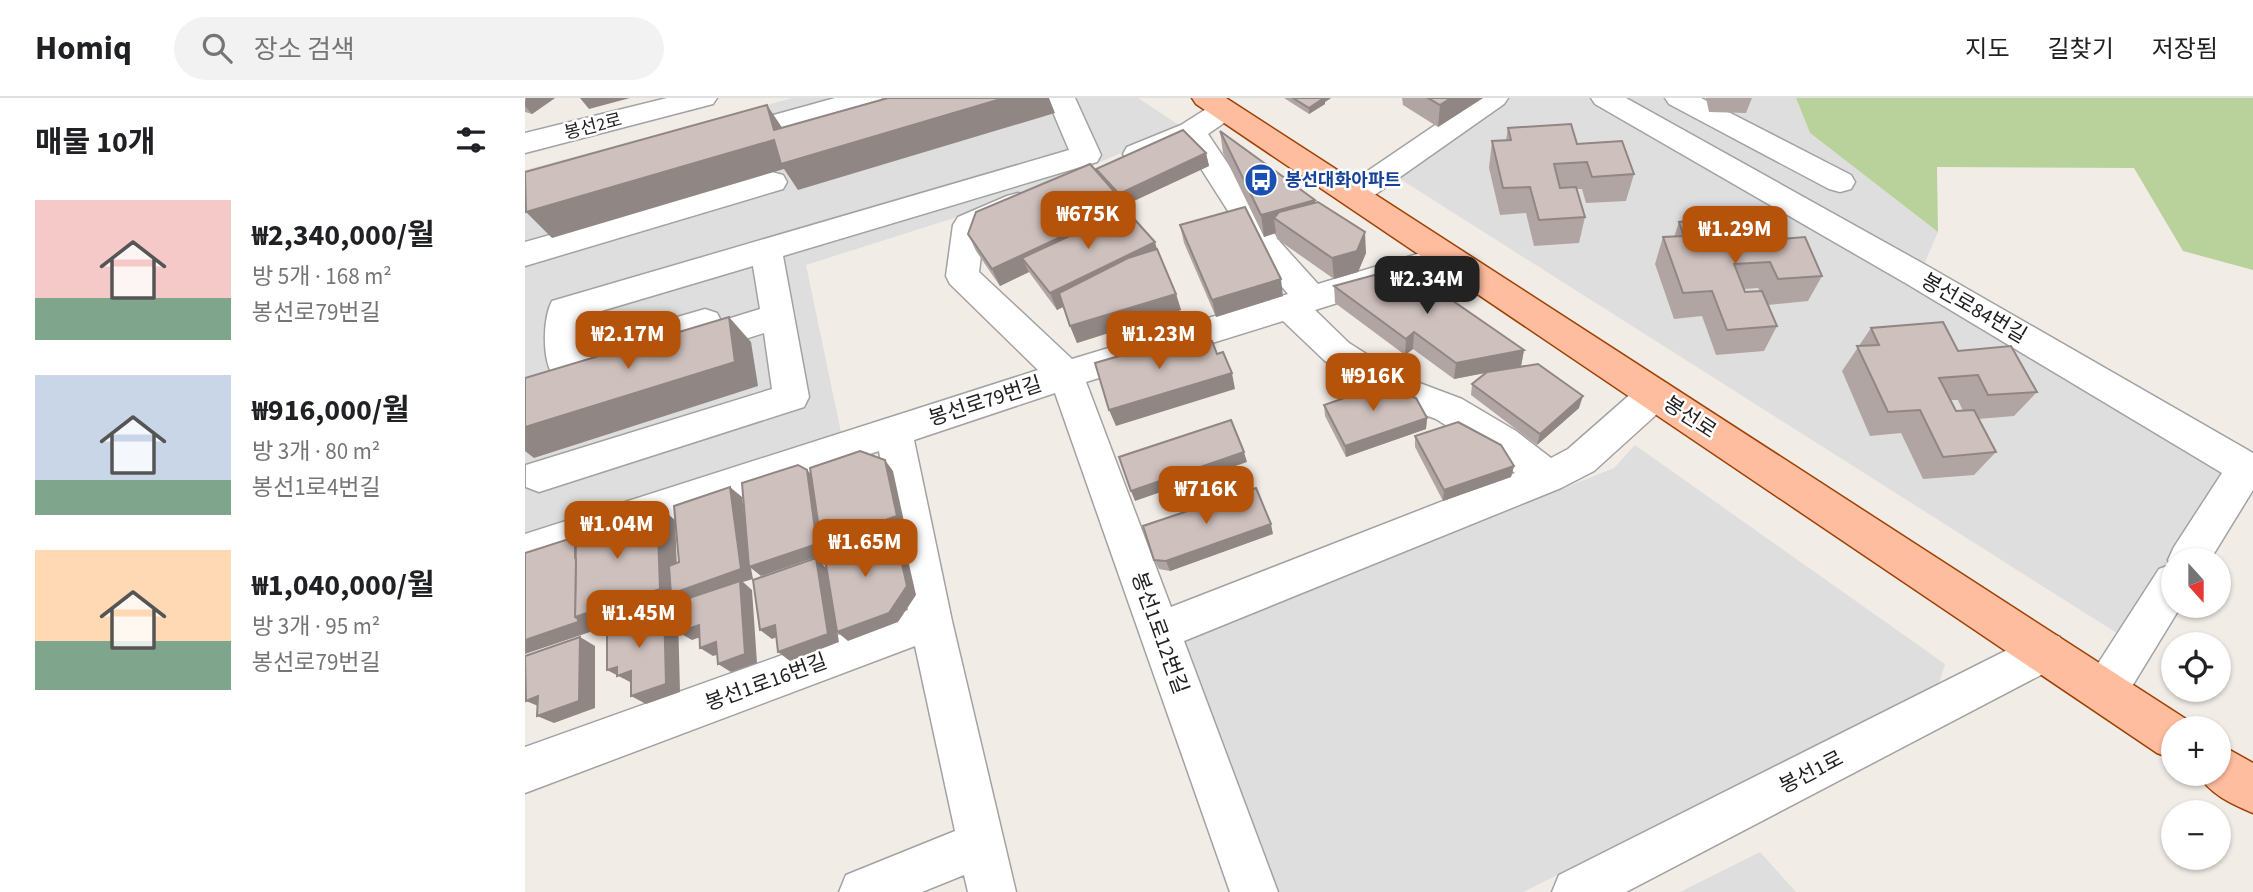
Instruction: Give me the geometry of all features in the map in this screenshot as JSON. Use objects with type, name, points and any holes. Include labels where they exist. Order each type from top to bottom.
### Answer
[{"type":"main road","name":"봉선로","points":[[1215,104],[2161,729]]},
{"type":"main road","points":[[2231,775],[2253,790]]},
{"type":"street","name":"봉선2로","points":[[525,143],[703,98]]},
{"type":"street","points":[[697,145],[868,98]]},
{"type":"street","points":[[778,316],[707,338],[705,322],[564,364],[563,310],[1086,155],[1062,98]]},
{"type":"street","points":[[1355,194],[1494,98]]},
{"type":"street","name":"봉선로84번길","points":[[1605,98],[1919,276],[2246,468],[2196,548]]},
{"type":"street","points":[[1679,98],[1840,181]]},
{"type":"street","points":[[1066,374],[962,276],[969,225],[1191,132],[1215,104]]},
{"type":"street","points":[[1191,132],[1215,162],[1238,205],[1337,352],[1388,386],[1448,409],[1503,442],[1548,477]]},
{"type":"street","points":[[525,254],[772,181]]},
{"type":"street","points":[[539,476],[791,397],[767,250]]},
{"type":"street","name":"봉선로79번길","points":[[525,552],[1066,374],[1447,257]]},
{"type":"street","name":"봉선1로12번길","points":[[1066,374],[1254,892]]},
{"type":"street","points":[[1159,631],[1548,477],[1581,460],[1655,394]]},
{"type":"street","points":[[894,430],[931,621],[992,892]]},
{"type":"street","points":[[2105,691],[2161,601]]},
{"type":"street","name":"봉선1로16번길","points":[[525,770],[931,621]]},
{"type":"street","name":"봉선1로","points":[[1576,892],[2045,651]]},
{"type":"street","points":[[863,892],[981,844]]},
{"type":"shaded area","points":[[793,98],[1138,98],[1182,127],[1072,174],[954,218],[806,265],[842,437],[525,541],[525,170]]},
{"type":"shaded area","points":[[1494,98],[1796,98],[1810,133],[1938,232],[1919,276],[2246,468],[2183,548],[2161,548],[2161,601],[2134,644],[1389,172]]},
{"type":"shaded area","points":[[1635,445],[1945,664],[1938,687],[1523,892],[1269,892],[1179,642],[1614,468]]},
{"type":"shaded area","points":[[1760,852],[1796,892],[1680,892]]},
{"type":"green space","points":[[1796,98],[2253,98],[2253,270],[2183,251],[2134,168],[1937,167],[1938,232],[1810,133]]},
{"type":"building","points":[[888,98],[1004,98],[781,164],[774,140],[526,212],[525,172],[767,105],[774,130]]},
{"type":"building","points":[[1293,98],[1324,98],[1309,108]]},
{"type":"building","points":[[1428,98],[1451,98],[1440,105]]},
{"type":"building","points":[[1571,124],[1577,144],[1622,141],[1634,174],[1592,177],[1587,162],[1554,164],[1560,188],[1576,187],[1585,217],[1539,220],[1530,187],[1503,188],[1492,141],[1511,140],[1508,128]]},
{"type":"building","points":[[1183,130],[1206,153],[1119,194],[1096,169]]},
{"type":"building","points":[[1220,131],[1315,200],[1261,215]]},
{"type":"building","points":[[1090,164],[1127,206],[992,269],[968,234],[976,212]]},
{"type":"building","points":[[1318,202],[1365,232],[1357,251],[1332,258],[1274,218],[1279,212]]},
{"type":"building","points":[[1245,207],[1281,279],[1212,300],[1180,225]]},
{"type":"building","points":[[1126,210],[1155,242],[1050,293],[1022,258]]},
{"type":"building","points":[[1746,217],[1756,241],[1805,237],[1822,276],[1778,279],[1770,262],[1734,264],[1745,292],[1762,291],[1777,326],[1727,330],[1712,291],[1683,293],[1663,237],[1684,236],[1679,222]]},
{"type":"building","points":[[1157,249],[1176,294],[1070,326],[1059,293],[1128,258]]},
{"type":"building","points":[[1378,274],[1414,274],[1524,350],[1456,363],[1414,332],[1406,339],[1334,286]]},
{"type":"building","points":[[729,317],[735,362],[525,427],[525,378]]},
{"type":"building","points":[[1943,322],[1958,351],[2011,346],[2037,392],[1988,395],[1978,375],[1939,378],[1956,411],[1974,410],[1996,452],[1943,457],[1920,410],[1888,412],[1857,346],[1879,345],[1871,328]]},
{"type":"building","points":[[1188,336],[1192,347],[1212,341],[1217,354],[1223,352],[1232,373],[1109,410],[1095,363]]},
{"type":"building","points":[[1538,364],[1583,396],[1540,434],[1472,384],[1487,372]]},
{"type":"building","points":[[1382,385],[1416,398],[1427,418],[1345,446],[1324,405]]},
{"type":"building","points":[[1231,420],[1244,452],[1131,491],[1119,457]]},
{"type":"building","points":[[1458,422],[1501,445],[1514,466],[1444,490],[1415,436]]},
{"type":"building","points":[[860,451],[885,460],[897,516],[821,542],[810,468]]},
{"type":"building","points":[[798,465],[807,470],[817,544],[749,567],[742,483]]},
{"type":"building","points":[[730,487],[741,569],[671,594],[669,566],[679,562],[674,506]]},
{"type":"building","points":[[1256,488],[1271,524],[1166,561],[1154,560],[1143,526]]},
{"type":"building","points":[[657,505],[660,589],[575,617],[576,531]]},
{"type":"building","points":[[894,528],[907,586],[889,613],[837,632],[824,553]]},
{"type":"building","points":[[575,537],[575,617],[578,622],[525,640],[525,553]]},
{"type":"building","points":[[816,558],[828,634],[778,652],[775,625],[760,630],[753,580]]},
{"type":"building","points":[[740,581],[745,654],[718,664],[716,642],[700,648],[699,625],[678,632],[677,602]]},
{"type":"building","points":[[664,606],[666,684],[631,696],[631,671],[617,676],[617,667],[607,670],[607,625]]},
{"type":"building","points":[[580,637],[579,701],[537,716],[538,696],[526,701],[525,656]]},
{"type":"place","name":"봉선대화아파트","points":[[1261,180]]}]
